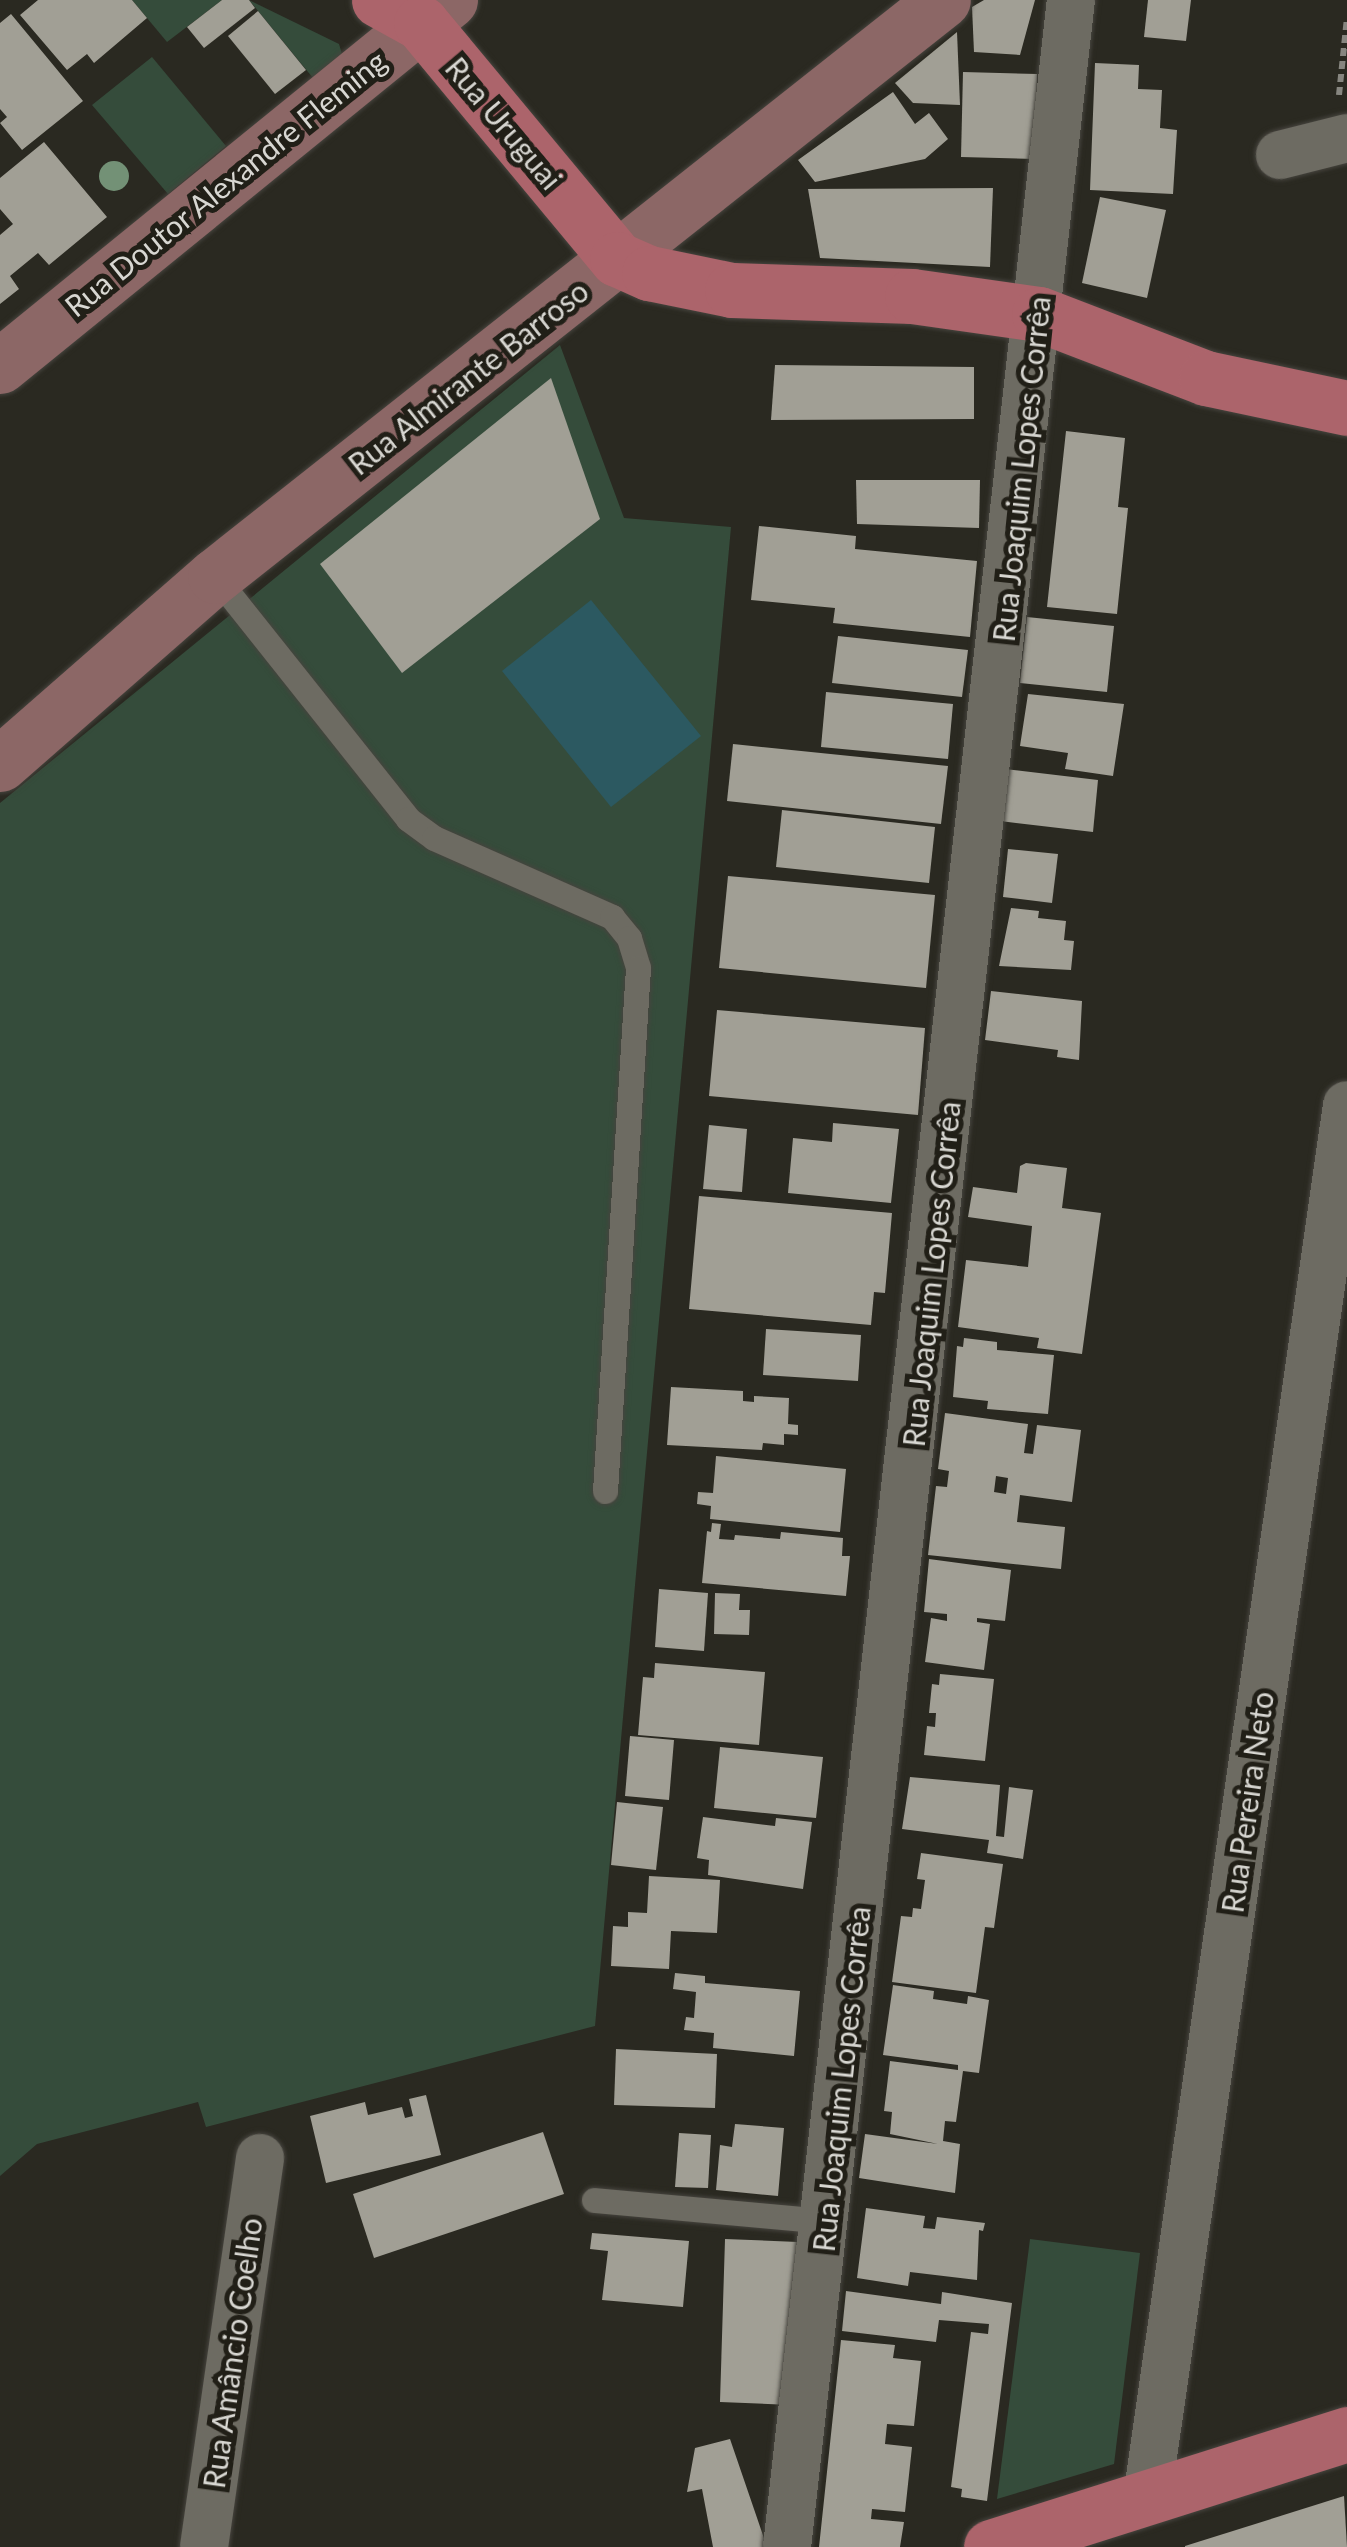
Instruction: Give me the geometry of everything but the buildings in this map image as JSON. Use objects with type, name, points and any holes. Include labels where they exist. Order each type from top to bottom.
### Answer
[{"type":"main road","name":"Rua Uruguai","points":[[417,8],[618,259]]},
{"type":"main road","points":[[618,259],[648,273],[732,290],[912,296],[1039,314],[1206,378],[1347,408]]},
{"type":"main road","points":[[991,2547],[1347,2434]]},
{"type":"street","name":"Rua Almirante Barroso","points":[[0,764],[216,576],[943,0]]},
{"type":"street","name":"Rua Joaquim Lopes Corrêa","points":[[787,2547],[1072,0]]},
{"type":"street","name":"Rua Doutor Alexandre Fleming","points":[[0,366],[417,8]]},
{"type":"street","points":[[1280,155],[1341,140]]},
{"type":"street","name":"Rua Pereira Neto","points":[[1147,2498],[1347,1105]]},
{"type":"street","name":"Rua Amâncio Coelho","points":[[204,2547],[260,2158]]},
{"type":"lane","points":[[216,576],[408,818],[434,838],[612,916],[629,938],[638,968],[604,1490]]},
{"type":"lane","points":[[594,2200],[825,2221]]},
{"type":"path","points":[[1341,140],[1347,17]]},
{"type":"green space","points":[[132,0],[222,0],[167,42]]},
{"type":"green space","points":[[249,0],[339,44],[342,54],[313,78]]},
{"type":"green space","points":[[152,57],[226,146],[168,194],[92,105]]},
{"type":"green space","points":[[560,345],[624,518],[731,527],[595,2026],[206,2127],[198,2102],[37,2144],[0,2176],[0,803]]},
{"type":"green space","points":[[1030,2239],[1140,2253],[1114,2464],[997,2499]]},
{"type":"water","points":[[591,600],[701,736],[611,807],[502,671]]}]
